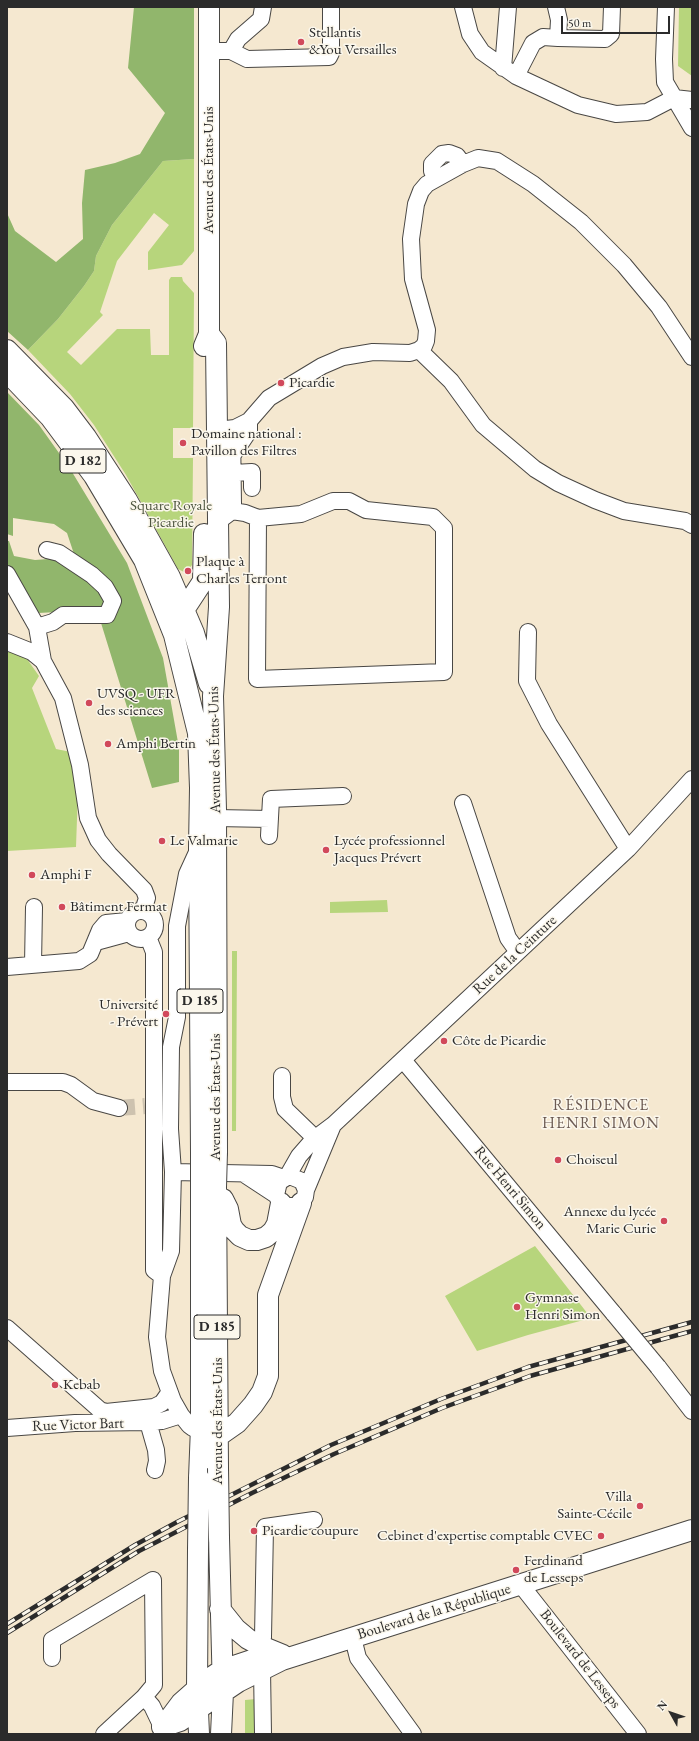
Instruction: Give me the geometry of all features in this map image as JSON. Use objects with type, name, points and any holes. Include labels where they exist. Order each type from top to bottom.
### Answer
[{"type":"main road","name":"Avenue des États-Unis","points":[[209,7],[208,334],[203,347],[204,578],[200,587],[184,610],[174,635],[198,733],[200,788],[199,848],[209,1153]]},
{"type":"main road","name":"Avenue des États-Unis","points":[[199,1734],[199,1478],[209,1432],[209,1153],[216,818],[213,696],[225,517],[224,429],[216,343],[208,334]]},
{"type":"main road","name":"D 182","points":[[7,350],[64,408],[86,437],[134,513],[170,577],[194,633],[213,696]]},
{"type":"main road","name":"D 182","points":[[7,372],[50,417],[94,476],[144,560],[174,635]]},
{"type":"main road","points":[[224,429],[204,445],[224,458]]},
{"type":"main road","points":[[209,1187],[228,1209],[231,1225],[240,1236],[249,1240],[258,1240],[266,1237],[273,1231],[278,1219],[291,1198]]},
{"type":"main road","points":[[209,1432],[237,1423],[262,1392],[268,1376],[268,1295],[291,1198]]},
{"type":"main road","name":"Avenue des États-Unis","points":[[209,1432],[218,1468],[223,1692],[221,1734]]},
{"type":"main road","name":"Boulevard de la République","points":[[198,1698],[223,1692],[262,1669],[286,1659],[692,1530]]},
{"type":"main road","points":[[220,1609],[236,1629],[248,1639],[286,1659]]},
{"type":"main road","name":"Boulevard de la République","points":[[198,1698],[222,1670],[255,1659],[286,1659]]},
{"type":"main road","points":[[159,1731],[180,1721],[198,1698]]},
{"type":"street","points":[[230,51],[238,39],[262,19],[262,7]]},
{"type":"street","points":[[209,51],[230,51],[247,59],[329,57],[331,53],[331,7]]},
{"type":"street","points":[[463,7],[470,34],[482,52],[509,72],[578,105],[616,114],[647,112],[674,98],[692,100]]},
{"type":"street","points":[[508,7],[509,72]]},
{"type":"street","points":[[556,7],[560,20],[558,38]]},
{"type":"street","points":[[509,72],[533,43],[543,37],[605,39],[611,34],[612,7]]},
{"type":"street","points":[[666,7],[664,58],[665,79],[674,98],[692,128]]},
{"type":"street","points":[[224,429],[249,422],[269,398],[322,366],[343,357],[373,352],[410,353],[419,350],[426,341],[427,330],[413,279],[411,239],[416,204],[421,191],[426,184],[463,164],[478,158],[497,161],[532,184],[582,222],[624,265],[659,307],[692,357]]},
{"type":"street","points":[[419,350],[451,381],[483,425],[535,469],[558,483],[602,503],[624,511],[685,521],[692,525]]},
{"type":"street","points":[[225,517],[234,504],[233,473],[224,458],[249,431],[249,422]]},
{"type":"street","points":[[233,473],[252,472],[252,488]]},
{"type":"street","points":[[225,517],[245,513],[258,518],[301,514],[333,501],[348,501],[366,510],[433,517],[444,528],[444,672],[257,679],[258,518]]},
{"type":"street","points":[[38,627],[53,622],[63,615],[107,615],[112,601],[105,588],[92,575],[59,553],[47,550]]},
{"type":"street","points":[[7,574],[38,627],[43,661],[63,698],[80,765],[88,818],[98,840],[109,854],[144,890],[147,898],[143,911]]},
{"type":"street","points":[[528,632],[527,681],[549,724],[628,849]]},
{"type":"street","points":[[7,642],[32,652],[43,661]]},
{"type":"street","name":"Rue de la Ceinture","points":[[333,1126],[291,1198],[279,1182],[286,1178],[299,1156],[315,1138],[333,1126],[628,849],[692,779]]},
{"type":"street","points":[[269,836],[271,799],[343,796]]},
{"type":"street","points":[[463,803],[508,938],[518,952]]},
{"type":"street","points":[[216,818],[270,819]]},
{"type":"street","name":"Avenue des États-Unis","points":[[162,1276],[154,1270],[150,1106],[153,1065],[177,1017],[177,926],[187,874],[199,848]]},
{"type":"street","points":[[33,965],[34,907]]},
{"type":"street","points":[[7,967],[79,961],[90,954],[100,930],[106,923],[128,927],[138,938],[148,937],[155,928],[155,922],[148,913],[143,911],[133,913],[128,927]]},
{"type":"street","name":"Avenue des États-Unis","points":[[148,937],[154,952],[173,1172],[171,1252],[162,1276],[156,1337],[162,1371],[169,1393],[181,1415],[193,1428],[209,1432]]},
{"type":"street","name":"Rue Henri Simon","points":[[403,1060],[658,1367],[692,1411]]},
{"type":"street","points":[[282,1076],[282,1097],[285,1108],[315,1138]]},
{"type":"street","points":[[7,1082],[63,1082],[71,1085],[93,1101],[119,1108]]},
{"type":"street","points":[[173,1172],[272,1174],[286,1178],[297,1178],[302,1181],[291,1198],[244,1174]]},
{"type":"street","name":"Rue Victor Bart","points":[[7,1328],[100,1410],[106,1412],[148,1415]]},
{"type":"street","points":[[155,1470],[157,1461],[156,1450],[148,1415],[154,1407],[162,1403],[169,1393]]},
{"type":"street","points":[[75,1423],[85,1397]]},
{"type":"street","points":[[148,1415],[162,1421],[181,1415]]},
{"type":"street","name":"Rue Victor Bart","points":[[7,1428],[75,1423],[148,1415]]},
{"type":"street","points":[[261,1646],[263,1636],[265,1527],[314,1520]]},
{"type":"street","points":[[52,1658],[52,1640],[154,1580],[154,1685],[104,1734]]},
{"type":"street","name":"Boulevard de Lesseps","points":[[521,1585],[638,1734]]},
{"type":"street","points":[[353,1638],[358,1658],[413,1734]]},
{"type":"street","points":[[262,1669],[263,1734]]},
{"type":"street","points":[[144,1696],[152,1706],[159,1731]]},
{"type":"green space","points":[[134,7],[194,7],[194,159],[163,161],[112,225],[96,256],[94,271],[84,286],[58,319],[28,350],[7,331],[7,213],[15,231],[56,262],[83,239],[82,203],[85,170],[115,163],[140,154],[165,113],[128,68]]},
{"type":"green space","points":[[679,7],[692,7],[692,76],[678,66]]},
{"type":"green space","name":"Square Royale Picardie","points":[[194,159],[194,251],[182,265],[148,270],[148,252],[169,225],[154,213],[117,261],[100,312],[103,315],[67,352],[81,365],[117,329],[150,329],[151,355],[169,355],[169,280],[171,277],[182,277],[183,281],[194,293],[193,428],[173,428],[173,458],[193,458],[192,565],[186,573],[178,569],[126,475],[94,425],[70,394],[28,350],[58,319],[84,286],[94,271],[96,256],[112,225],[163,161]]},
{"type":"green space","points":[[7,392],[39,425],[69,467],[127,563],[163,658],[179,748],[179,782],[152,788],[97,610],[38,613],[7,563],[7,541],[9,541],[14,556],[35,560],[75,557],[67,533],[54,524],[13,518],[13,536],[7,534]]},
{"type":"green space","points":[[7,649],[20,653],[27,659],[39,676],[32,688],[56,749],[71,752],[78,790],[76,847],[7,851]]},
{"type":"green space","points":[[387,900],[388,912],[330,913],[330,902]]},
{"type":"green space","points":[[232,951],[237,951],[236,1131],[232,1131]]},
{"type":"green space","name":"Gymnase Henri Simon","points":[[535,1246],[591,1318],[477,1351],[445,1296]]},
{"type":"green space","points":[[256,1699],[257,1734],[245,1734],[245,1700]]},
{"type":"tunnel","points":[[119,1108],[145,1106]]},
{"type":"railway","points":[[7,1624],[135,1545],[177,1522],[331,1445],[441,1399],[528,1367],[692,1322]]},
{"type":"railway","points":[[7,1633],[139,1551],[252,1493],[334,1454],[442,1408],[530,1376],[692,1331]]},
{"type":"place","name":"Stellantis &You Versailles","points":[[301,42]]},
{"type":"place","name":"Picardie","points":[[281,383]]},
{"type":"place","name":"Domaine national : Pavillon des Filtres","points":[[183,443]]},
{"type":"place","name":"Plaque à Charles Terront","points":[[188,571]]},
{"type":"place","name":"UVSQ - UFR des sciences","points":[[89,703]]},
{"type":"place","name":"Amphi Bertin","points":[[108,744]]},
{"type":"place","name":"Le Valmarie","points":[[162,841]]},
{"type":"place","name":"Lycée professionnel Jacques Prévert","points":[[326,850]]},
{"type":"place","name":"Amphi F","points":[[32,875]]},
{"type":"place","name":"Bâtiment Fermat","points":[[62,907]]},
{"type":"place","name":"Université - Prévert","points":[[166,1014]]},
{"type":"place","name":"Côte de Picardie","points":[[444,1041]]},
{"type":"place","name":"Choiseul","points":[[558,1160]]},
{"type":"place","name":"Annexe du lycée Marie Curie","points":[[664,1221]]},
{"type":"place","name":"Gymnase Henri Simon","points":[[517,1307]]},
{"type":"place","name":"Kebab","points":[[55,1385]]},
{"type":"place","name":"Villa Sainte-Cécile","points":[[640,1506]]},
{"type":"place","name":"Picardie coupure","points":[[254,1531]]},
{"type":"place","name":"Cebinet d'expertise comptable CVEC","points":[[601,1536]]},
{"type":"place","name":"Ferdinand de Lesseps","points":[[516,1570]]},
{"type":"district","name":"RÉSIDENCE HENRI SIMON","points":[[601,1115]]}]
